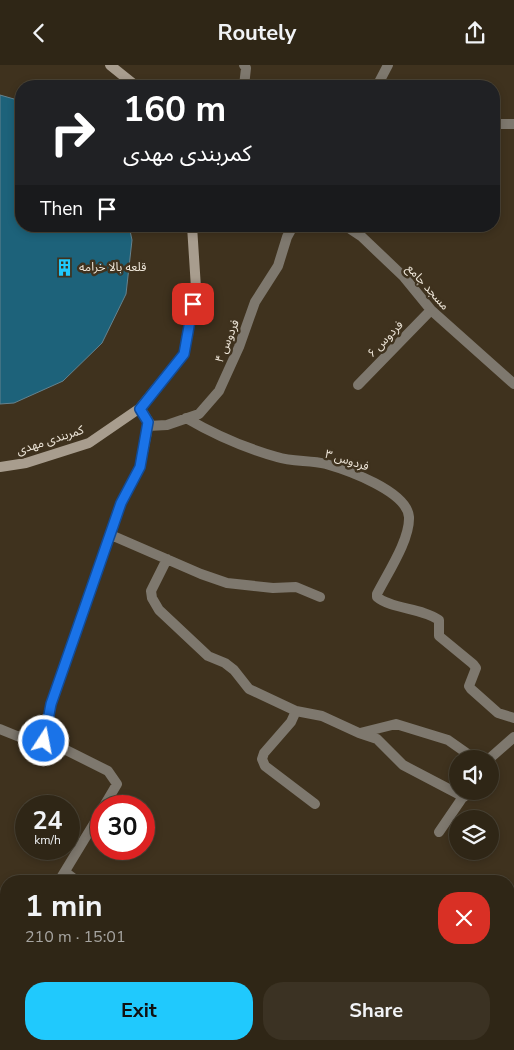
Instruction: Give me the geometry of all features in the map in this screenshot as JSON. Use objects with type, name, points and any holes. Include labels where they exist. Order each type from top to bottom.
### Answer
[{"type":"street","points":[[110,65],[129,80]]},
{"type":"street","points":[[244,65],[246,68],[245,80]]},
{"type":"street","points":[[381,80],[388,65]]},
{"type":"street","points":[[500,124],[514,124]]},
{"type":"street","name":"کمربندی مهدی","points":[[0,467],[26,463],[89,443],[140,409],[184,354],[196,288],[192,232]]},
{"type":"street","name":"فردوس ۴","points":[[148,426],[167,425],[199,414],[219,391],[239,347],[256,302],[278,266],[290,232]]},
{"type":"street","name":"مسجد جامع","points":[[355,232],[404,277],[431,310],[514,384]]},
{"type":"street","name":"فردوس ۶","points":[[358,385],[431,310]]},
{"type":"street","points":[[44,741],[51,704],[121,503],[140,467],[148,422],[140,409]]},
{"type":"street","name":"فردوس ۳","points":[[186,418],[210,432],[242,446],[279,458],[325,464],[372,480],[399,500],[409,516],[406,537],[377,594],[379,599],[432,615],[439,620],[439,637],[476,668],[469,686],[471,689],[498,713],[514,718]]},
{"type":"street","points":[[111,535],[201,574],[227,583],[273,588],[296,587],[320,597]]},
{"type":"street","points":[[167,559],[151,591],[152,599],[159,611],[208,656],[225,663],[234,670],[249,689],[296,711],[322,716],[377,739],[403,765],[449,786]]},
{"type":"street","points":[[296,711],[291,722],[264,753],[262,759],[265,766],[315,804]]},
{"type":"street","points":[[359,733],[396,724],[448,739],[463,750]]},
{"type":"street","points":[[0,729],[17,736],[50,742],[108,771],[118,784],[111,795]]},
{"type":"street","points":[[499,750],[514,737]]},
{"type":"street","points":[[439,832],[462,800]]},
{"type":"street","points":[[63,875],[90,830]]},
{"type":"street","points":[[65,872],[69,875]]},
{"type":"building","name":"قلعه بالا خرامه","points":[[0,95],[15,99],[15,232],[130,232],[132,240],[126,294],[102,343],[63,381],[14,403],[0,404]]},
{"type":"place","name":"قلعه بالا خرامه","points":[[65,267]]},
{"type":"route","points":[[44,741],[51,704],[121,503],[140,467],[148,422],[140,409],[184,354],[193,304]]}]
